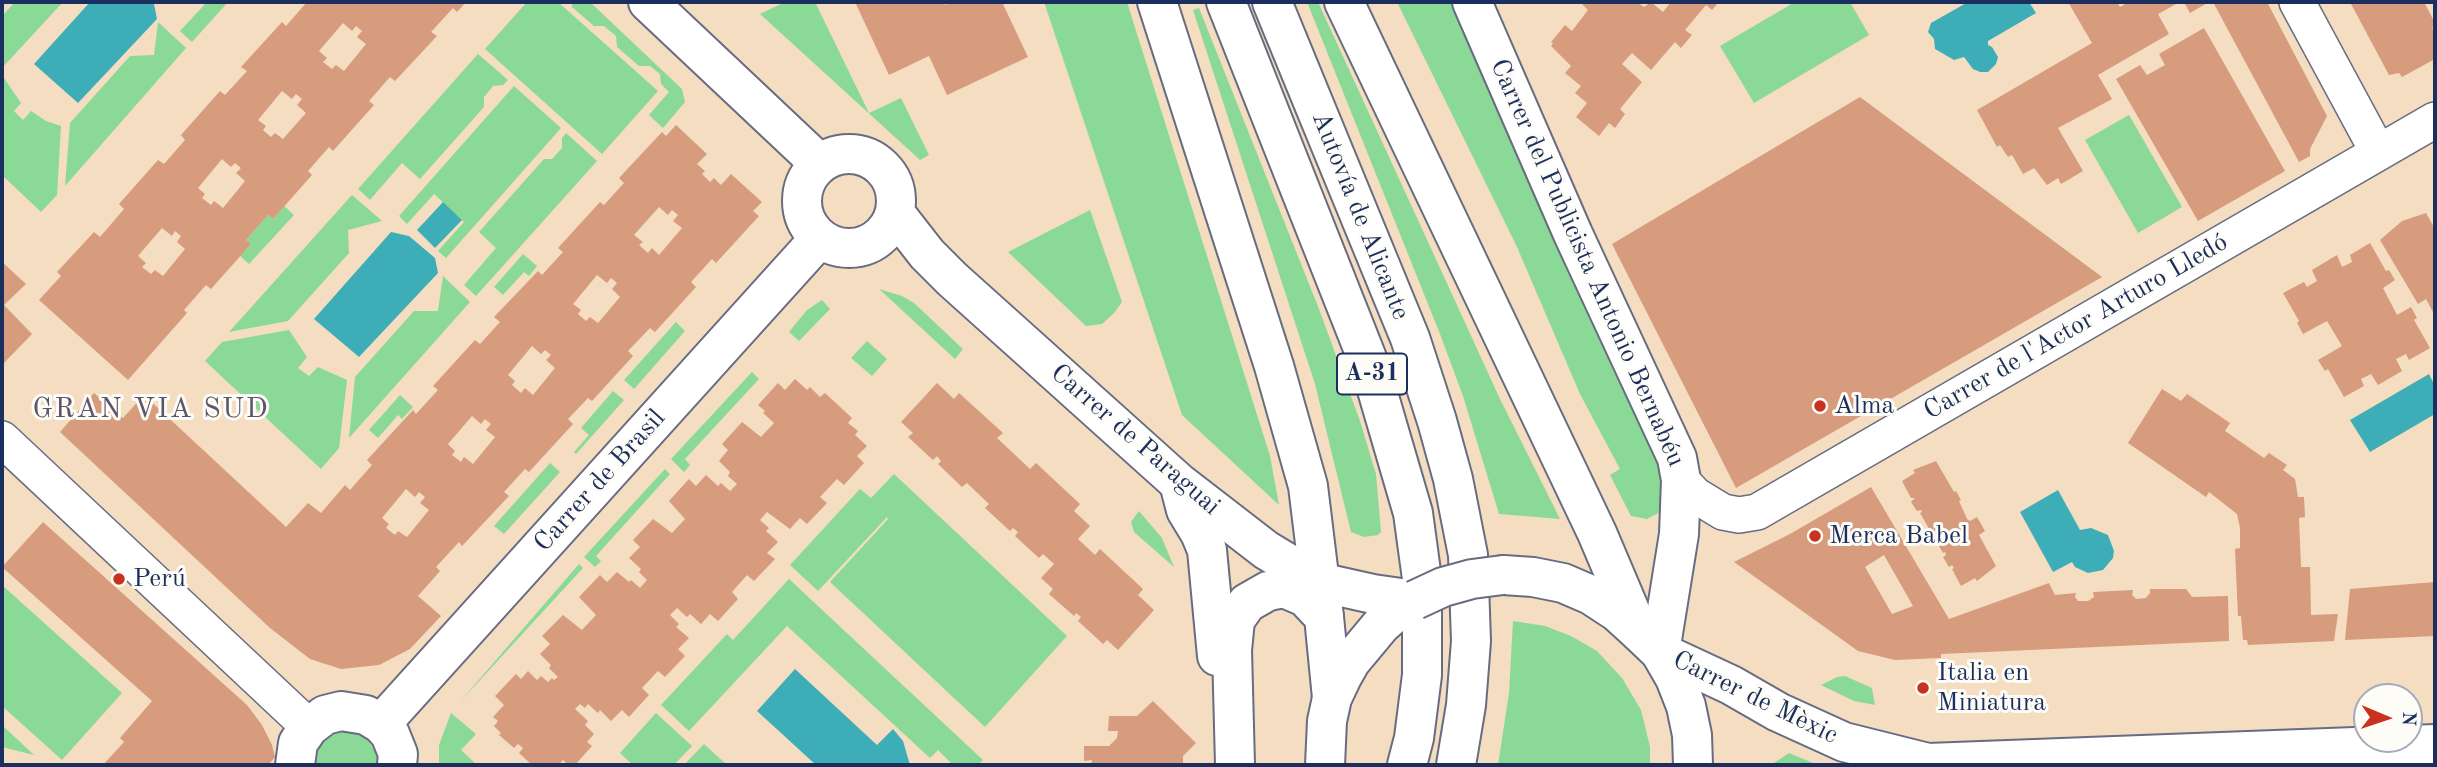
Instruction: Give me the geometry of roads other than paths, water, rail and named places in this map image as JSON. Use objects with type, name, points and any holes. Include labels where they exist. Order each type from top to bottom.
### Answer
[{"type":"main road","points":[[649,2],[820,164]]},
{"type":"main road","points":[[1157,2],[1270,353],[1308,486],[1332,698]]},
{"type":"main road","name":"Autovía de Alicante","points":[[1226,2],[1370,366],[1413,513],[1422,579],[1422,675],[1414,738],[1407,765]]},
{"type":"main road","name":"Autovía de Alicante","points":[[1272,2],[1410,338],[1453,479],[1468,555],[1471,641],[1466,705],[1456,765]]},
{"type":"main road","points":[[1344,2],[1650,642]]},
{"type":"main road","name":"Carrer del Publicista Antonio Bernabéu","points":[[1472,2],[1573,234],[1677,458],[1681,480],[1679,534],[1650,642]]},
{"type":"main road","points":[[862,155],[875,161],[886,171],[896,198],[895,213],[887,230],[864,246],[834,246],[820,238],[804,215],[804,187],[820,164],[832,157],[862,155]]},
{"type":"main road","name":"Carrer de Paraguai","points":[[895,213],[927,254],[952,279],[1178,482],[1266,550],[1322,600],[1400,598]]},
{"type":"main road","name":"Carrer de Brasil","points":[[381,724],[820,238]]},
{"type":"main road","points":[[1178,482],[1186,510],[1200,533],[1206,550],[1217,656]]},
{"type":"main road","name":"Carrer de Mèxic","points":[[1323,757],[1332,698],[1351,661],[1373,634],[1398,610],[1400,598],[1472,579],[1503,575],[1563,583],[1581,591],[1617,612],[1650,642],[1675,678],[1686,706],[1692,736],[1693,765]]},
{"type":"main road","points":[[1235,753],[1232,650],[1235,620],[1247,603],[1268,591],[1284,589],[1322,600]]},
{"type":"main road","name":"Carrer de Mèxic","points":[[1650,642],[1778,712],[1844,742],[1928,762],[2435,744]]},
{"type":"main road","points":[[296,765],[299,743],[309,727],[326,715],[341,711],[366,715],[381,724],[390,734],[398,754],[397,765]]},
{"type":"street","points":[[2297,2],[2378,152]]},
{"type":"street","name":"Carrer de l'Actor Arturo Lledó","points":[[1681,480],[1695,495],[1723,512],[1739,515],[1756,512],[2435,120]]},
{"type":"street","points":[[2,439],[309,727]]},
{"type":"street","points":[[1217,656],[1218,674],[1235,753]]},
{"type":"water","points":[[90,2],[151,2],[154,4],[157,19],[78,103],[34,64]]},
{"type":"water","points":[[1968,2],[2029,2],[2036,13],[1988,41],[1988,45],[1998,57],[1996,64],[1988,72],[1973,69],[1964,57],[1954,60],[1935,49],[1934,39],[1928,32],[1931,23]]},
{"type":"water","points":[[443,202],[462,220],[435,248],[417,230]]},
{"type":"water","points":[[391,232],[409,236],[435,258],[438,273],[359,357],[314,319]]},
{"type":"water","points":[[2429,374],[2435,386],[2435,414],[2370,452],[2350,420]]},
{"type":"water","points":[[2058,490],[2080,530],[2091,528],[2108,535],[2114,551],[2113,558],[2103,570],[2088,573],[2075,567],[2072,562],[2053,572],[2020,512]]},
{"type":"water","points":[[795,669],[877,745],[893,729],[903,741],[910,765],[816,765],[757,711]]},
{"type":"place","name":"Alma","points":[[1820,406]]},
{"type":"place","name":"Merca Babel","points":[[1815,536]]},
{"type":"place","name":"Perú","points":[[119,579]]},
{"type":"place","name":"Italia en Miniatura","points":[[1923,688]]},
{"type":"district","name":"GRAN VIA SUD","points":[[151,410]]}]
